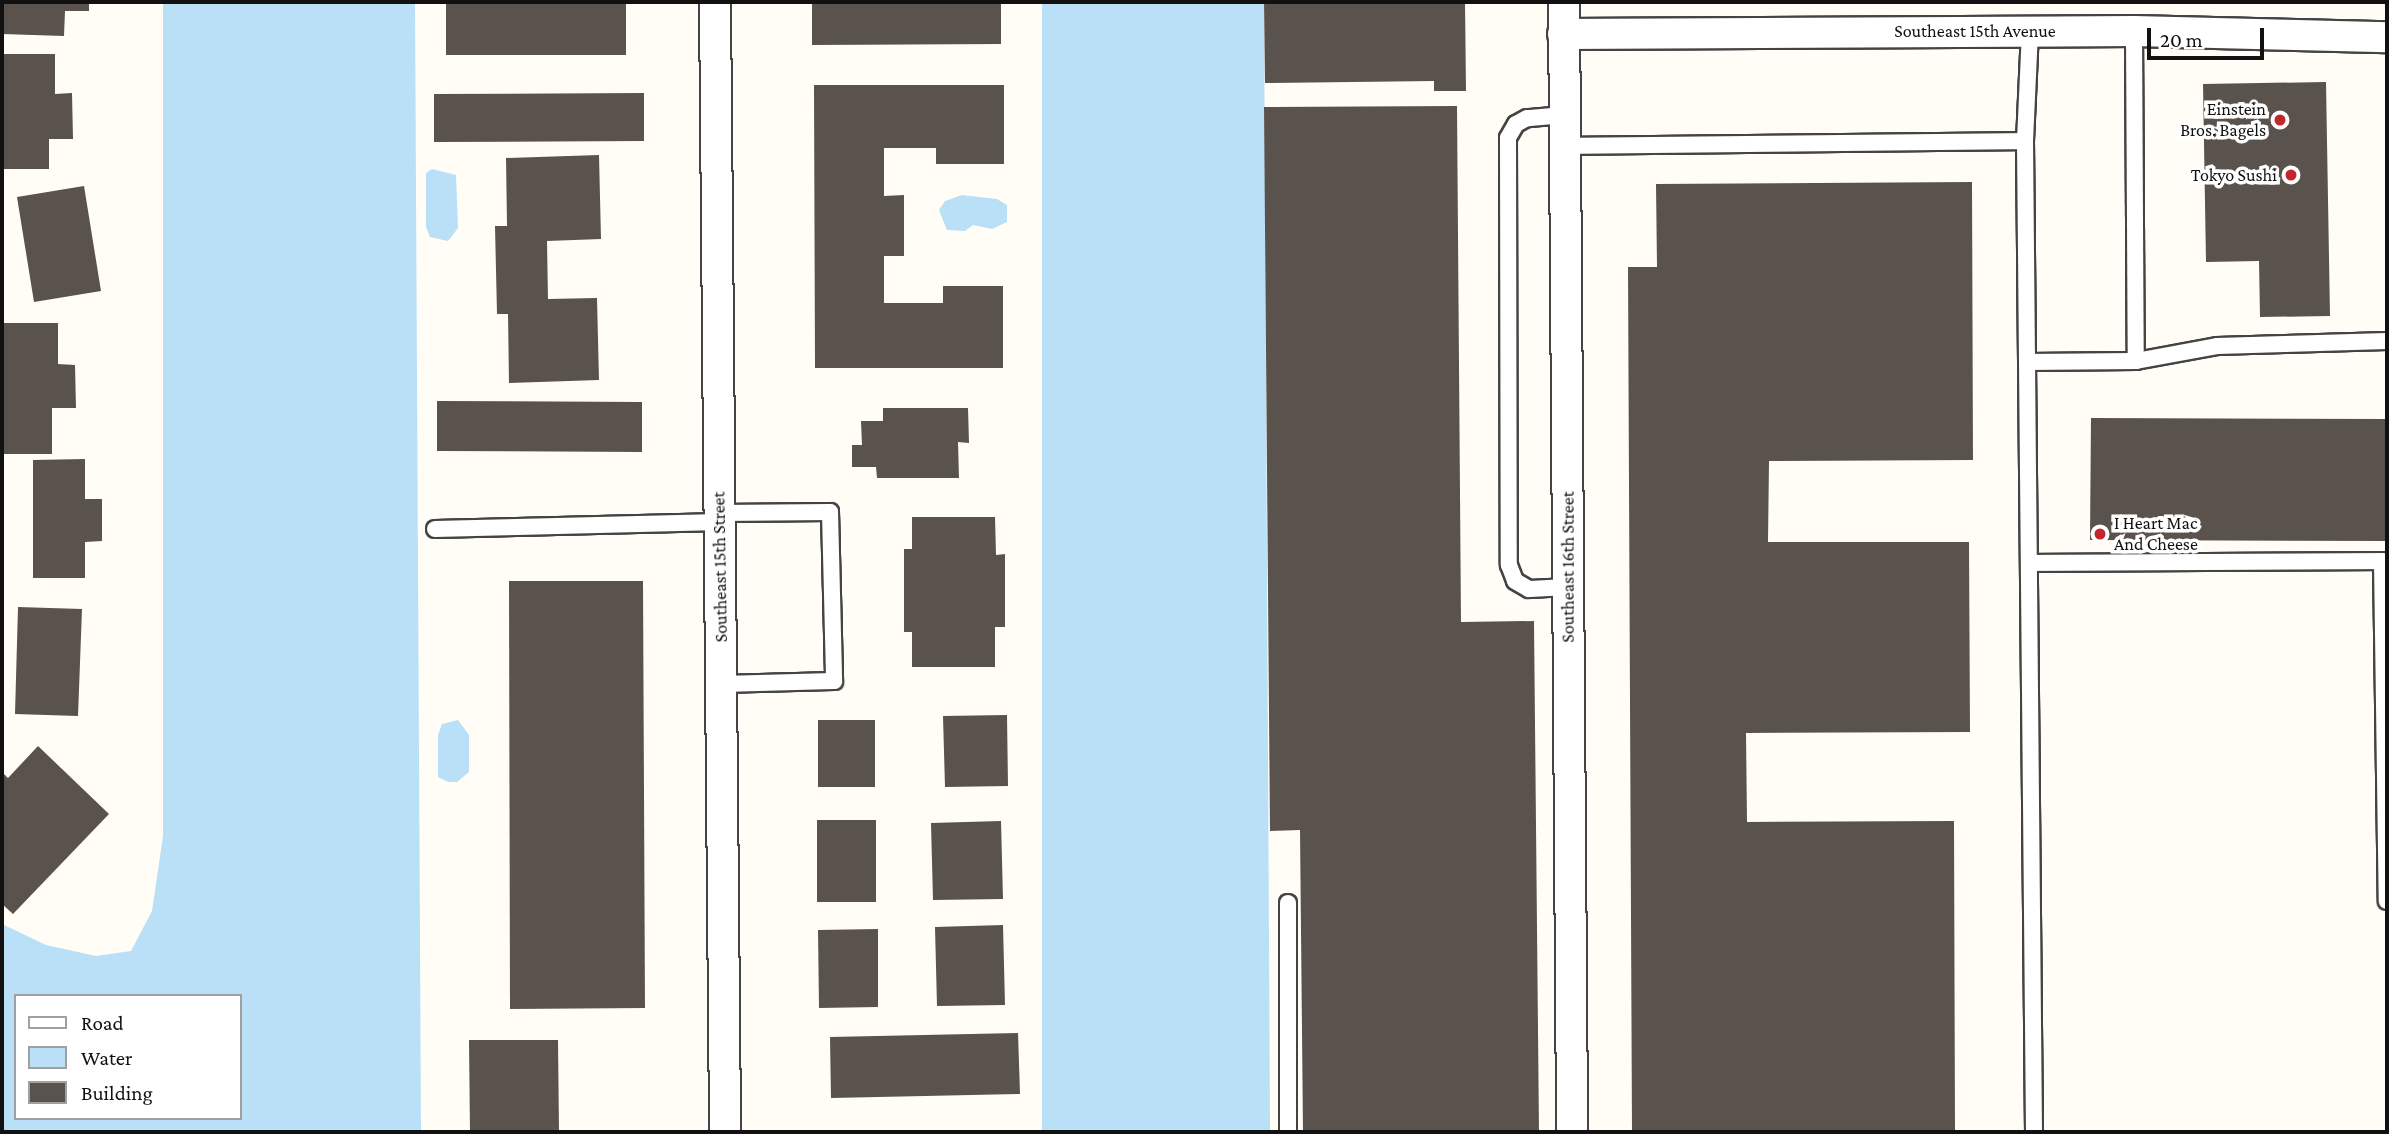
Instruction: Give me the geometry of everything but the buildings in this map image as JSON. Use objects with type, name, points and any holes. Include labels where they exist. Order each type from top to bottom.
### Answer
[{"type":"street","name":"Southeast 15th Street","points":[[715,2],[725,1132]]},
{"type":"street","name":"Southeast 16th Street","points":[[1564,2],[1572,1132]]},
{"type":"street","name":"Southeast 15th Avenue","points":[[1563,34],[2134,31],[2387,37]]},
{"type":"lane","points":[[2030,31],[2025,141],[2034,1132]]},
{"type":"lane","points":[[2134,31],[2136,361]]},
{"type":"lane","points":[[1564,115],[1527,118],[1516,124],[1508,138],[1509,565],[1515,581],[1529,589],[1568,587]]},
{"type":"lane","points":[[1565,146],[2025,141]]},
{"type":"lane","points":[[2027,362],[2136,361],[2217,346],[2387,341]]},
{"type":"lane","points":[[435,529],[830,512],[834,681],[721,684]]},
{"type":"lane","points":[[2029,563],[2382,561],[2387,901]]},
{"type":"lane","points":[[1288,903],[1288,1132]]},
{"type":"water","points":[[163,2],[415,2],[421,1132],[2,1132],[2,924],[46,945],[96,956],[131,951],[152,911],[163,836]]},
{"type":"water","points":[[1042,2],[1264,2],[1270,1132],[1042,1132]]},
{"type":"water","points":[[432,169],[456,175],[458,228],[448,241],[430,237],[426,227],[426,173]]},
{"type":"water","points":[[962,195],[997,199],[1007,205],[1007,222],[992,229],[973,225],[965,231],[947,230],[939,210],[945,201]]},
{"type":"water","points":[[458,720],[469,735],[469,772],[457,782],[448,782],[438,777],[438,735],[442,724]]},
{"type":"place","name":"Einstein Bros. Bagels","points":[[2280,120]]},
{"type":"place","name":"Tokyo Sushi","points":[[2291,175]]},
{"type":"place","name":"I Heart Mac And Cheese","points":[[2100,534]]}]
